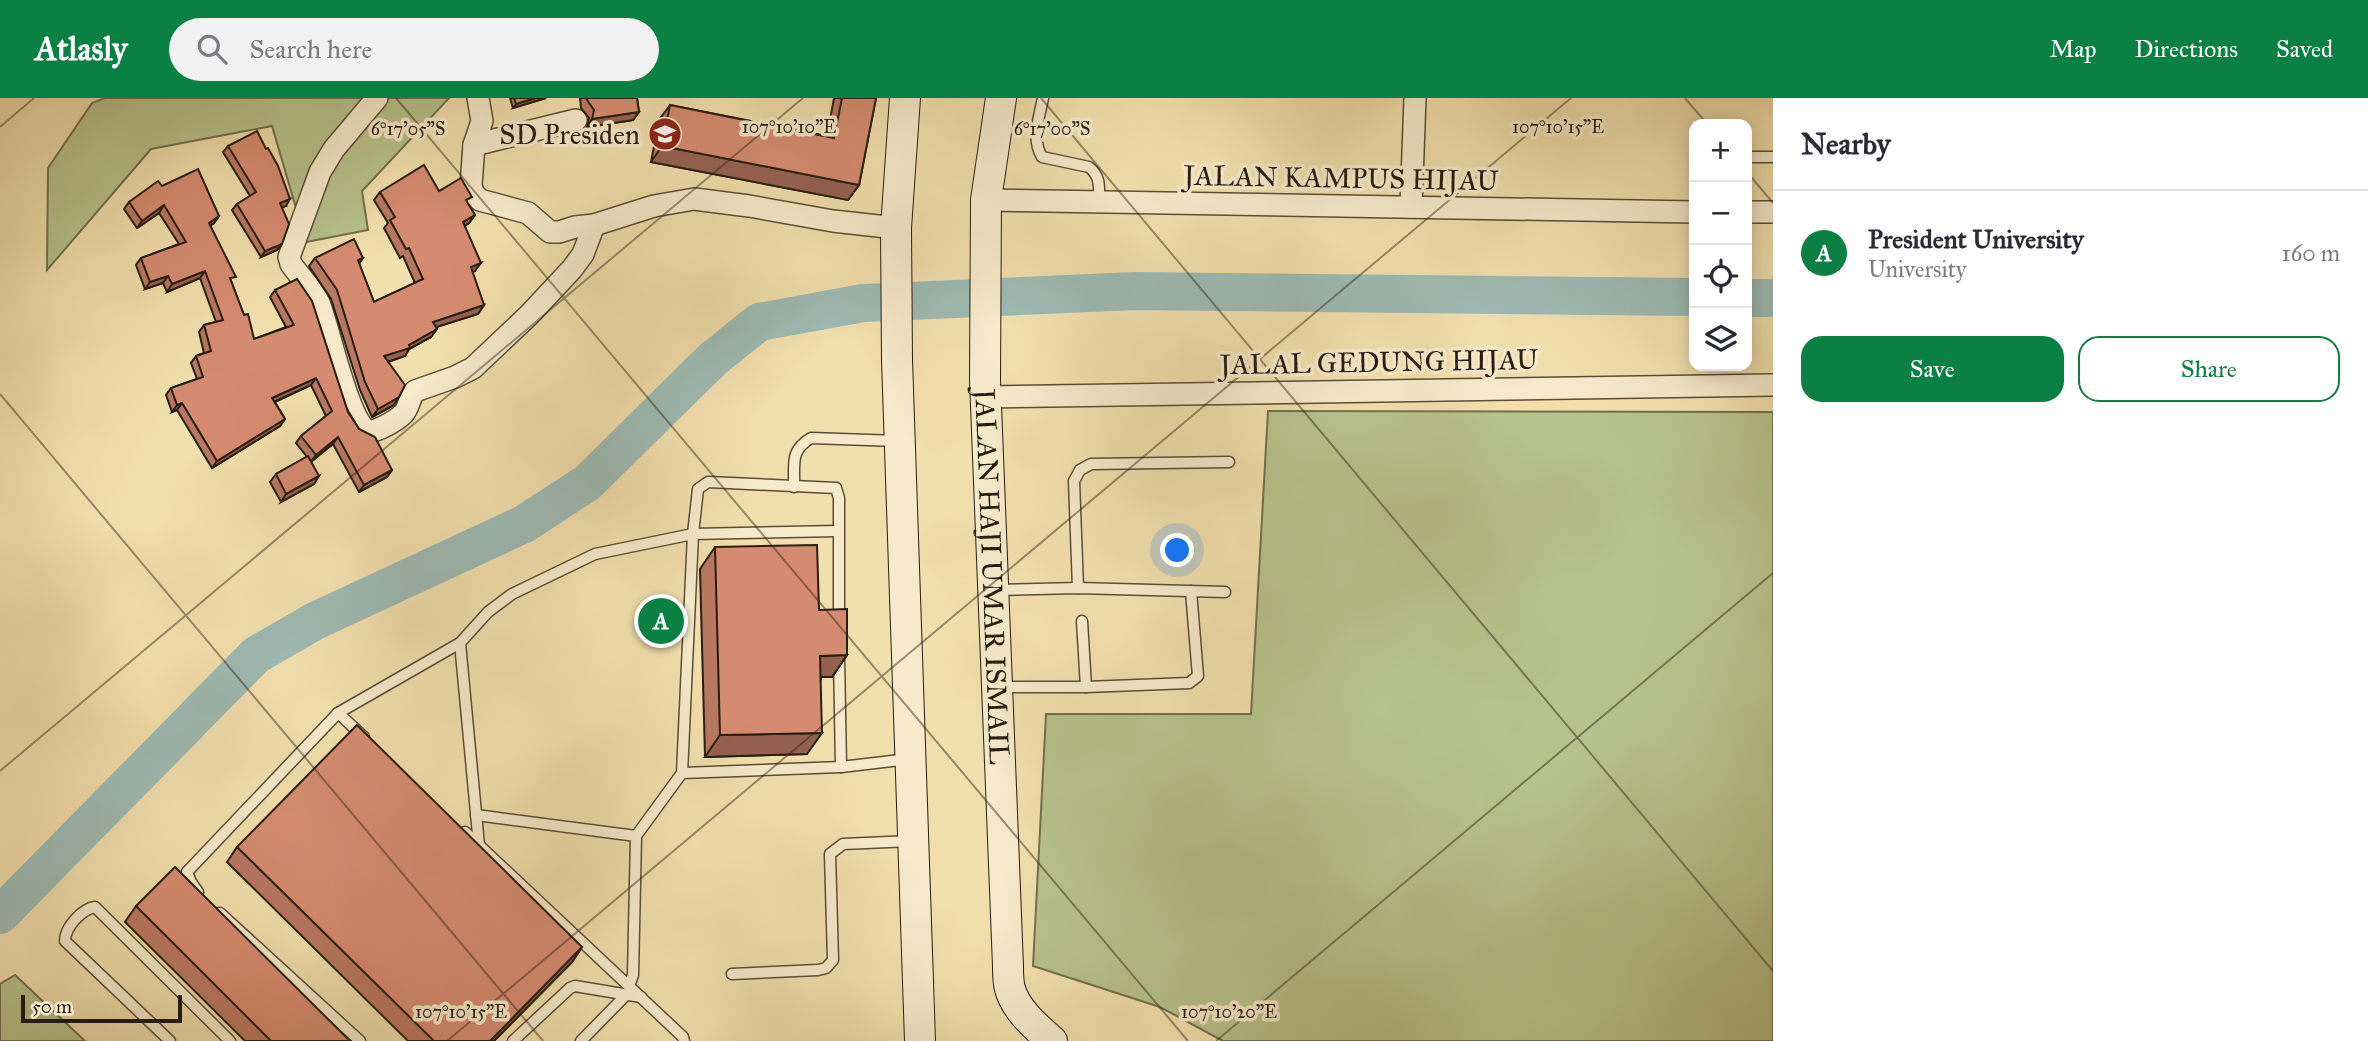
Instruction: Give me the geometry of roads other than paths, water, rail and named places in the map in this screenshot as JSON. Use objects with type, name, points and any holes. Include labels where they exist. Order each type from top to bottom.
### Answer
[{"type":"main road","points":[[905,98],[896,239],[897,360],[919,1041],[930,1041]]},
{"type":"main road","name":"JALAN HAJI UMAR ISMAIL","points":[[1001,98],[986,200],[985,388],[1010,989],[1029,1018],[1052,1041]]},
{"type":"street","points":[[377,98],[334,149],[320,172],[289,257],[291,264],[319,302],[356,417],[368,431],[402,416],[415,391],[473,368],[529,315],[572,269],[583,254],[594,225]]},
{"type":"street","points":[[478,98],[482,121],[474,145],[471,185],[473,193],[480,200],[528,212],[550,232],[594,225],[654,206],[694,199],[833,221],[896,239]]},
{"type":"street","points":[[1411,207],[1415,98]]},
{"type":"street","points":[[474,145],[576,120]]},
{"type":"street","name":"JALAN KAMPUS HIJAU","points":[[986,200],[1689,212]]},
{"type":"street","points":[[1752,212],[1773,212]]},
{"type":"street","name":"JALAL GEDUNG HIJAU","points":[[985,388],[1153,393],[1773,384]]},
{"type":"lane","points":[[1044,98],[1035,137],[1037,148],[1042,157],[1089,167],[1099,179],[1099,202]]},
{"type":"lane","points":[[1752,157],[1773,157]]},
{"type":"lane","points":[[794,487],[795,453],[800,444],[811,438],[900,441]]},
{"type":"lane","points":[[1077,588],[1074,481],[1080,470],[1091,464],[1229,462]]},
{"type":"lane","points":[[581,1041],[627,991],[633,975],[636,836],[682,773],[693,534],[698,489],[708,482],[836,488],[839,498],[839,628]]},
{"type":"lane","points":[[360,1041],[197,891],[187,872],[338,713],[460,643],[488,612],[512,594],[595,554],[693,534],[838,531]]},
{"type":"lane","points":[[993,590],[1077,588],[1225,592]]},
{"type":"lane","points":[[997,687],[1189,683],[1198,676],[1191,592]]},
{"type":"lane","points":[[1082,621],[1086,687]]},
{"type":"lane","points":[[839,642],[841,767]]},
{"type":"lane","points":[[460,643],[479,845]]},
{"type":"lane","points":[[338,713],[369,741]]},
{"type":"lane","points":[[682,773],[841,767],[911,759]]},
{"type":"lane","points":[[476,815],[636,836]]},
{"type":"lane","points":[[459,826],[627,991]]},
{"type":"lane","points":[[732,974],[818,971],[826,968],[833,960],[830,854],[843,845],[913,841]]},
{"type":"lane","points":[[170,1041],[65,941],[68,929],[86,910],[95,907],[230,1041]]},
{"type":"lane","points":[[513,1041],[575,986],[627,991],[641,997],[684,1041]]},
{"type":"waterway","points":[[0,915],[256,655],[315,621],[524,524],[587,483],[713,359],[759,322],[863,303],[1135,291],[1689,297]]},
{"type":"waterway","points":[[1752,298],[1773,298]]},
{"type":"place","name":"SD Presiden","points":[[665,134]]},
{"type":"place","name":"President University","points":[[661,621]]}]
